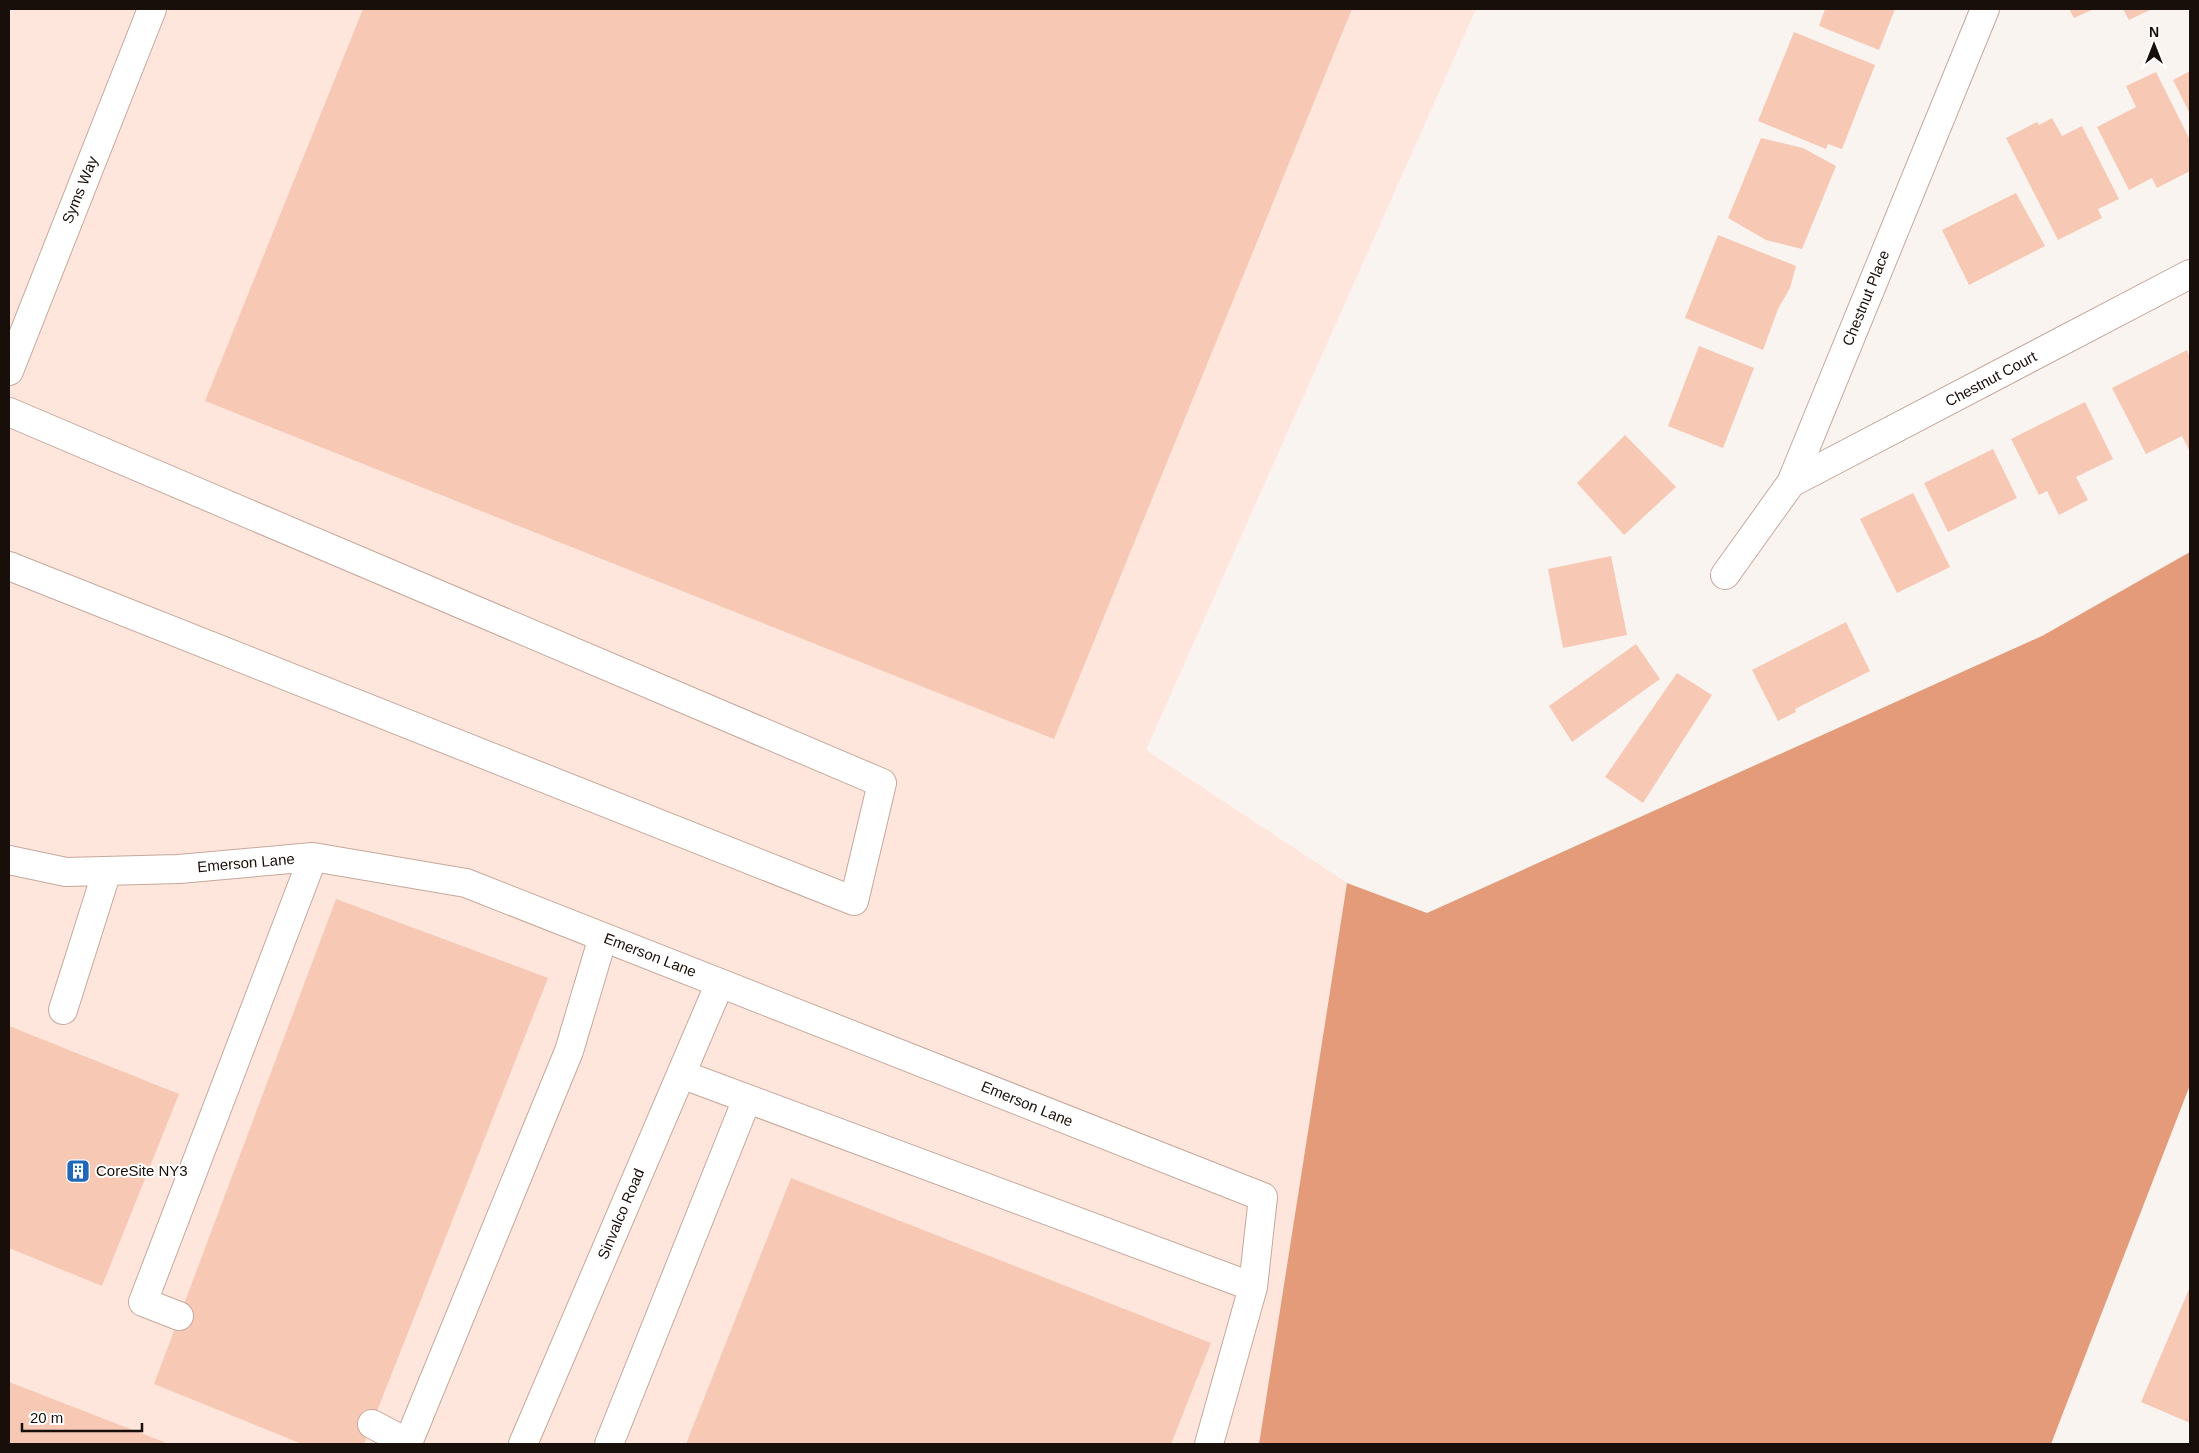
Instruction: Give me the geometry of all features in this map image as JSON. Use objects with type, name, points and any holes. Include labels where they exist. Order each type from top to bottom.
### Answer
[{"type":"street","name":"Syms Way","points":[[9,371],[152,9]]},
{"type":"street","name":"Chestnut Place","points":[[1725,575],[1791,483],[1985,9]]},
{"type":"street","name":"Chestnut Court","points":[[1791,483],[2190,274]]},
{"type":"street","points":[[9,412],[882,783],[854,902],[9,566]]},
{"type":"street","points":[[179,1316],[143,1302],[313,857]]},
{"type":"street","name":"Emerson Lane","points":[[9,860],[66,872],[179,869],[313,857],[466,883],[1263,1197],[1253,1287]]},
{"type":"street","points":[[63,1010],[107,871]]},
{"type":"street","points":[[372,1424],[408,1443],[569,1051],[603,937]]},
{"type":"street","name":"Sinvalco Road","points":[[523,1444],[720,983]]},
{"type":"street","points":[[681,1074],[1253,1287],[1209,1444]]},
{"type":"street","points":[[609,1444],[747,1099]]},
{"type":"shaded area","points":[[9,9],[1476,9],[1146,750],[1347,883],[1259,1444],[9,1444]]},
{"type":"shaded area","points":[[2190,552],[2190,1085],[2051,1444],[1259,1444],[1347,883],[1427,913],[2042,636]]},
{"type":"building","points":[[363,9],[1352,9],[1054,739],[205,401]]},
{"type":"building","points":[[1825,9],[1895,9],[1879,50],[1819,26]]},
{"type":"building","points":[[2069,9],[2094,9],[2074,18]]},
{"type":"building","points":[[2123,9],[2152,9],[2129,20]]},
{"type":"building","points":[[1794,32],[1875,65],[1842,149],[1828,144],[1826,149],[1758,121]]},
{"type":"building","points":[[2190,71],[2190,114],[2173,80]]},
{"type":"building","points":[[2156,72],[2190,140],[2190,171],[2157,188],[2152,178],[2129,190],[2097,127],[2136,107],[2126,86]]},
{"type":"building","points":[[2052,118],[2062,136],[2082,126],[2119,199],[2098,209],[2102,218],[2058,240],[2006,138],[2037,122],[2039,125]]},
{"type":"building","points":[[1761,138],[1803,148],[1836,166],[1802,249],[1766,240],[1728,218]]},
{"type":"building","points":[[2016,193],[2045,246],[1969,285],[1942,230]]},
{"type":"building","points":[[1718,235],[1796,266],[1790,288],[1778,309],[1763,350],[1685,318]]},
{"type":"building","points":[[1699,346],[1754,368],[1723,448],[1668,426]]},
{"type":"building","points":[[2187,350],[2190,357],[2190,452],[2182,436],[2146,454],[2112,388]]},
{"type":"building","points":[[2085,402],[2113,459],[2076,477],[2088,500],[2059,515],[2047,491],[2039,495],[2011,439]]},
{"type":"building","points":[[1625,435],[1676,487],[1624,535],[1577,483]]},
{"type":"building","points":[[1993,449],[2017,498],[1948,532],[1924,483]]},
{"type":"building","points":[[1913,493],[1950,567],[1897,593],[1860,519]]},
{"type":"building","points":[[1611,556],[1627,635],[1563,648],[1548,569]]},
{"type":"building","points":[[1846,622],[1870,671],[1795,709],[1796,712],[1778,721],[1752,670]]},
{"type":"building","points":[[1636,644],[1660,679],[1572,742],[1549,706]]},
{"type":"building","points":[[1677,673],[1712,695],[1643,803],[1605,777]]},
{"type":"building","points":[[336,899],[548,978],[364,1444],[302,1444],[154,1384]]},
{"type":"building","name":"CoreSite NY3","points":[[9,1026],[179,1094],[102,1286],[9,1248]]},
{"type":"building","points":[[791,1178],[1211,1343],[1171,1444],[686,1444]]},
{"type":"building","points":[[2190,1287],[2190,1423],[2141,1402]]},
{"type":"building","points":[[9,1382],[169,1444],[9,1444]]},
{"type":"place","name":"CoreSite NY3","points":[[78,1171]]}]
